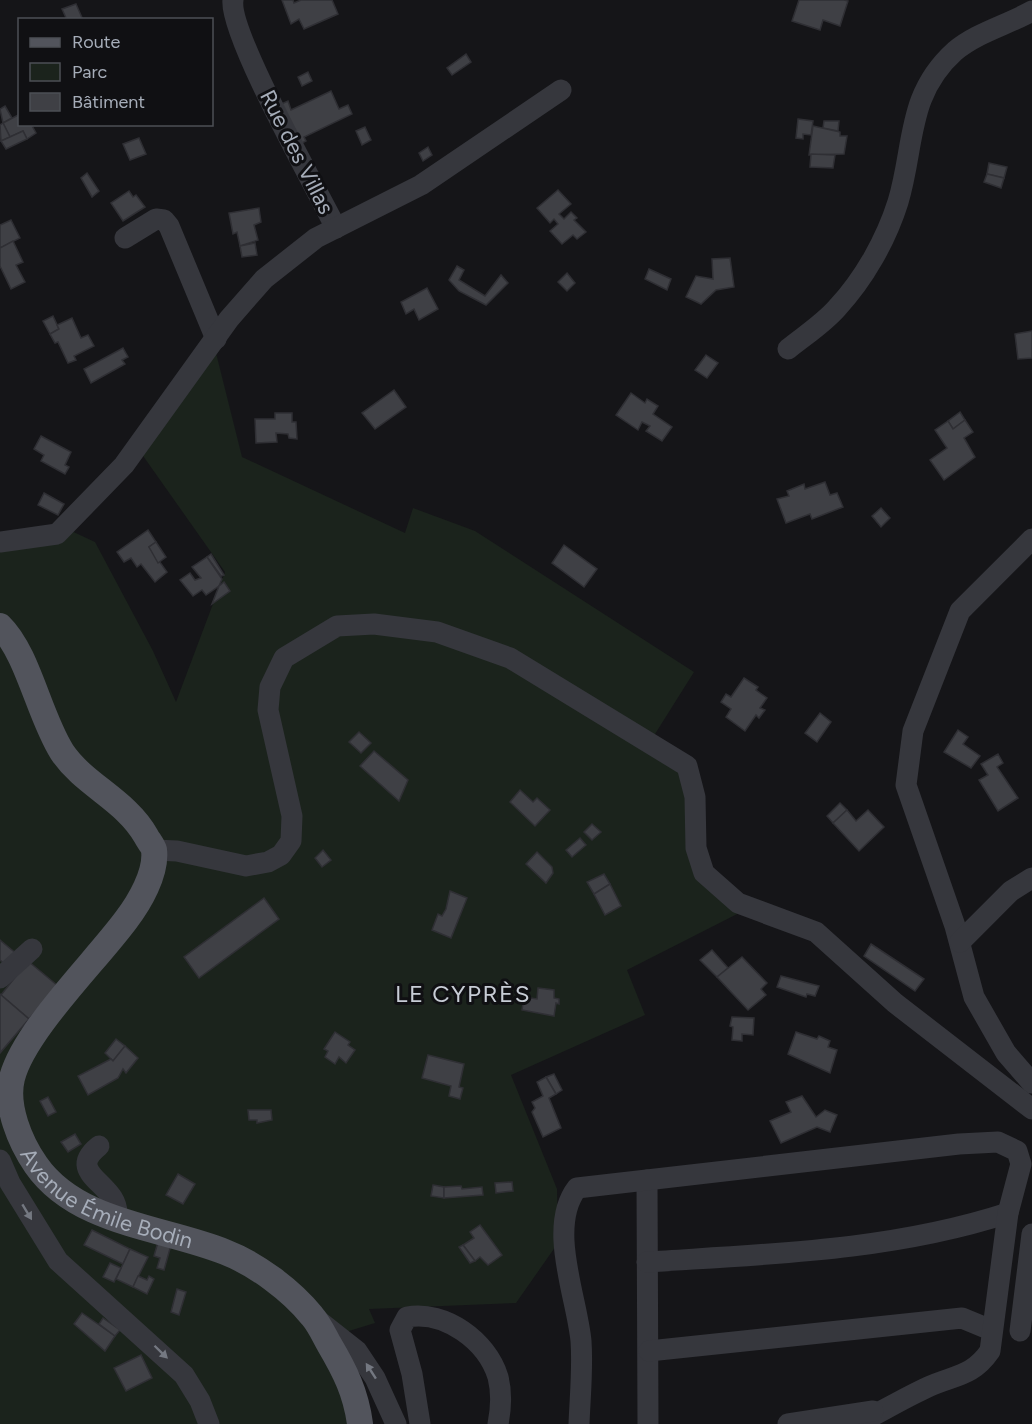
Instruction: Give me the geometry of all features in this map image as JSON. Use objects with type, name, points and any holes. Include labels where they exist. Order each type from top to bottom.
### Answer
[{"type":"main road","points":[[0,626],[16,647],[51,732],[64,754],[78,770],[125,808],[141,828],[154,850]]},
{"type":"main road","name":"Avenue Émile Bodin","points":[[154,850],[148,882],[138,903],[28,1043],[5,1082],[16,1128],[36,1165],[63,1194],[118,1218],[228,1252],[272,1279],[313,1316],[349,1378],[357,1400],[360,1424]]},
{"type":"street","name":"Rue des Villas","points":[[233,0],[233,13],[259,76],[336,228]]},
{"type":"street","points":[[788,349],[836,310],[860,280],[880,244],[898,202],[907,148],[919,103],[932,78],[956,51],[980,36],[1032,11]]},
{"type":"street","points":[[0,542],[57,534],[124,465],[216,339],[264,279],[316,238],[420,185],[561,90]]},
{"type":"street","points":[[125,238],[156,219],[164,220],[169,226],[216,339]]},
{"type":"street","points":[[1032,538],[960,611],[914,731],[906,785],[960,942],[974,997],[1006,1053],[1032,1083]]},
{"type":"street","points":[[154,850],[177,851],[246,866],[268,862],[281,855],[291,841],[292,816],[268,710],[270,687],[284,658],[337,626],[374,624],[437,632],[510,658],[687,765],[695,797],[696,848],[704,873],[738,903],[816,932],[895,1003],[1032,1109]]},
{"type":"street","points":[[960,942],[1011,891],[1032,878]]},
{"type":"street","points":[[0,978],[32,949]]},
{"type":"street","points":[[579,1424],[581,1340],[567,1278],[565,1244],[568,1200],[578,1188],[998,1142],[1017,1151],[1027,1159],[1008,1213],[990,1351],[981,1365],[967,1373],[929,1386],[857,1424]]},
{"type":"street","points":[[99,1146],[90,1153],[87,1167],[90,1174],[113,1198],[118,1218]]},
{"type":"street","points":[[0,1160],[10,1183],[58,1261],[84,1287],[150,1341],[184,1374],[200,1401],[209,1424]]},
{"type":"street","points":[[647,1180],[648,1424]]},
{"type":"street","points":[[647,1262],[842,1248],[966,1227],[1008,1213]]},
{"type":"street","points":[[1024,1326],[1032,1234]]},
{"type":"street","points":[[420,1424],[412,1374],[400,1330],[407,1317],[423,1314],[445,1321],[466,1333],[484,1352],[497,1377],[501,1405],[498,1424]]},
{"type":"street","points":[[313,1316],[357,1351],[375,1378],[396,1424]]},
{"type":"street","points":[[649,1351],[962,1318],[991,1330]]},
{"type":"street","points":[[788,1424],[885,1409]]},
{"type":"green space","points":[[214,345],[242,457],[405,533],[413,508],[475,531],[694,672],[650,742],[697,781],[700,862],[747,909],[627,970],[645,1015],[511,1075],[557,1189],[558,1243],[516,1303],[369,1309],[375,1323],[336,1335],[369,1424],[0,1424],[0,551],[65,528],[95,542],[153,651],[176,702],[225,572],[141,453]]},
{"type":"building","points":[[282,0],[293,0],[294,3],[301,0],[332,0],[338,14],[304,29],[299,19],[291,24]]},
{"type":"building","points":[[799,0],[848,1],[840,26],[823,20],[820,30],[792,21]]},
{"type":"building","points":[[76,4],[82,18],[66,18],[62,9]]},
{"type":"building","points":[[466,54],[471,62],[452,75],[447,68]]},
{"type":"building","points":[[308,72],[312,81],[302,86],[298,77]]},
{"type":"building","points":[[331,91],[339,109],[348,105],[352,114],[304,137],[306,141],[298,145],[279,105],[288,101],[291,110]]},
{"type":"building","points":[[5,106],[12,118],[3,123],[0,109]]},
{"type":"building","points":[[18,115],[18,126],[32,126],[36,133],[27,139],[23,131],[10,137],[3,123]]},
{"type":"building","points":[[798,119],[813,121],[811,135],[803,134],[803,139],[796,138]]},
{"type":"building","points":[[824,121],[839,121],[838,131],[823,128]]},
{"type":"building","points":[[3,123],[10,137],[1,141],[0,125]]},
{"type":"building","points":[[813,126],[840,132],[840,136],[847,136],[844,154],[809,155]]},
{"type":"building","points":[[365,127],[371,140],[362,145],[356,131]]},
{"type":"building","points":[[23,131],[27,139],[6,149],[1,141]]},
{"type":"building","points":[[139,138],[146,154],[130,160],[123,144]]},
{"type":"building","points":[[428,147],[432,155],[423,161],[419,153]]},
{"type":"building","points":[[811,154],[835,155],[833,168],[810,167]]},
{"type":"building","points":[[989,163],[1007,167],[1004,178],[987,174]]},
{"type":"building","points":[[87,173],[99,191],[92,197],[81,178]]},
{"type":"building","points":[[987,174],[1004,178],[1001,188],[984,182]]},
{"type":"building","points":[[558,190],[571,204],[559,214],[564,219],[571,212],[577,218],[574,220],[586,232],[577,239],[573,235],[562,244],[550,231],[558,224],[554,219],[550,223],[537,208]]},
{"type":"building","points":[[129,191],[133,197],[136,195],[145,207],[123,221],[111,203]]},
{"type":"building","points":[[259,208],[261,222],[254,225],[258,240],[240,246],[237,232],[233,234],[229,213]]},
{"type":"building","points":[[11,220],[20,238],[0,248],[0,225]]},
{"type":"building","points":[[13,241],[23,262],[16,265],[25,282],[11,289],[0,266],[0,248]]},
{"type":"building","points":[[255,243],[257,255],[242,257],[240,246]]},
{"type":"building","points":[[730,258],[734,287],[716,290],[701,304],[686,297],[696,276],[713,279],[712,259]]},
{"type":"building","points":[[457,266],[464,270],[459,280],[485,296],[501,275],[508,283],[486,305],[459,291],[449,280]]},
{"type":"building","points":[[649,269],[671,279],[667,290],[645,279]]},
{"type":"building","points":[[567,273],[575,283],[567,291],[558,282]]},
{"type":"building","points":[[427,288],[438,309],[419,320],[414,309],[406,314],[401,302]]},
{"type":"building","points":[[53,316],[59,329],[50,334],[43,321]]},
{"type":"building","points":[[72,318],[81,338],[88,335],[94,346],[74,356],[76,360],[68,363],[58,342],[55,343],[50,334],[59,329],[57,325]]},
{"type":"building","points":[[1032,331],[1032,358],[1018,359],[1015,334]]},
{"type":"building","points":[[123,348],[128,357],[122,360],[125,364],[91,383],[84,369]]},
{"type":"building","points":[[706,355],[718,363],[707,378],[695,370]]},
{"type":"building","points":[[394,390],[406,407],[375,429],[362,413]]},
{"type":"building","points":[[631,393],[645,403],[647,399],[658,406],[653,414],[672,427],[662,441],[646,431],[650,426],[642,422],[638,430],[616,415]]},
{"type":"building","points":[[960,412],[965,420],[953,429],[948,421]]},
{"type":"building","points":[[275,413],[292,413],[292,422],[296,422],[297,439],[289,438],[288,434],[276,433],[277,442],[256,443],[255,419],[275,419]]},
{"type":"building","points":[[965,420],[973,432],[964,438],[975,457],[944,480],[930,460],[947,448],[935,430],[948,421],[953,429]]},
{"type":"building","points":[[41,436],[71,452],[65,465],[69,467],[65,474],[41,461],[44,455],[34,449]]},
{"type":"building","points":[[825,482],[830,495],[837,493],[843,507],[812,519],[810,514],[786,523],[777,499],[789,496],[787,491],[804,484],[805,489]]},
{"type":"building","points":[[44,493],[64,504],[58,515],[38,505]]},
{"type":"building","points":[[881,508],[890,518],[881,527],[872,516]]},
{"type":"building","points":[[148,530],[156,542],[149,547],[167,572],[155,582],[141,564],[137,567],[131,558],[124,562],[117,552]]},
{"type":"building","points":[[156,542],[166,557],[158,563],[149,547]]},
{"type":"building","points":[[564,545],[597,569],[584,587],[552,563]]},
{"type":"building","points":[[211,554],[224,575],[221,576],[207,557]]},
{"type":"building","points":[[207,557],[222,579],[219,586],[206,595],[202,590],[193,596],[180,580],[190,573],[195,580],[201,578],[192,567]]},
{"type":"building","points":[[224,582],[230,591],[212,604],[219,586]]},
{"type":"building","points":[[744,678],[758,687],[756,690],[767,698],[760,708],[765,710],[759,718],[756,715],[745,731],[726,717],[731,709],[721,702],[726,694],[731,697]]},
{"type":"building","points":[[820,713],[831,722],[817,742],[805,733]]},
{"type":"building","points":[[958,730],[968,737],[963,744],[980,756],[971,768],[944,752]]},
{"type":"building","points":[[359,732],[371,743],[361,753],[349,742]]},
{"type":"building","points":[[374,751],[408,780],[399,801],[360,766]]},
{"type":"building","points":[[998,754],[1003,763],[997,767],[1018,798],[998,811],[979,780],[988,775],[981,764]]},
{"type":"building","points":[[520,790],[533,802],[537,798],[550,810],[535,826],[510,802]]},
{"type":"building","points":[[840,803],[847,810],[833,823],[827,816]]},
{"type":"building","points":[[847,810],[856,821],[868,810],[884,827],[859,851],[833,823]]},
{"type":"building","points":[[592,824],[601,832],[592,840],[584,832]]},
{"type":"building","points":[[580,838],[586,845],[572,857],[566,850]]},
{"type":"building","points":[[323,850],[331,860],[322,867],[315,858]]},
{"type":"building","points":[[537,852],[552,867],[553,873],[546,883],[526,864]]},
{"type":"building","points":[[604,874],[610,884],[594,894],[587,882]]},
{"type":"building","points":[[610,884],[621,906],[605,915],[594,894]]},
{"type":"building","points":[[450,891],[467,898],[451,938],[432,930],[438,914],[442,916],[446,909]]},
{"type":"building","points":[[264,898],[279,919],[199,978],[184,957]]},
{"type":"building","points":[[0,940],[18,955],[8,967],[0,960]]},
{"type":"building","points":[[871,944],[924,979],[915,991],[864,956]]},
{"type":"building","points":[[712,950],[728,968],[717,977],[700,960]]},
{"type":"building","points":[[742,957],[767,983],[761,989],[766,995],[748,1010],[717,977]]},
{"type":"building","points":[[28,961],[58,986],[29,1019],[1,995]]},
{"type":"building","points":[[781,976],[819,986],[815,996],[807,994],[806,997],[777,987]]},
{"type":"building","points":[[538,988],[554,990],[554,998],[559,999],[559,1004],[556,1003],[554,1016],[522,1010],[524,997],[537,999]]},
{"type":"building","points":[[0,994],[29,1019],[0,1053]]},
{"type":"building","points":[[732,1017],[754,1018],[753,1035],[742,1034],[742,1041],[732,1040],[733,1027],[730,1026]]},
{"type":"building","points":[[335,1032],[350,1042],[348,1045],[355,1050],[346,1063],[339,1057],[335,1064],[325,1057],[328,1051],[324,1049]]},
{"type":"building","points":[[796,1032],[817,1039],[819,1036],[830,1041],[828,1047],[837,1050],[830,1073],[788,1054]]},
{"type":"building","points":[[116,1039],[125,1046],[113,1061],[105,1053]]},
{"type":"building","points":[[125,1046],[138,1058],[126,1073],[123,1069],[118,1078],[88,1095],[78,1076],[111,1059],[113,1061]]},
{"type":"building","points":[[428,1055],[464,1064],[459,1087],[463,1088],[460,1099],[449,1096],[451,1086],[422,1078]]},
{"type":"building","points":[[554,1074],[562,1090],[556,1094],[546,1077]]},
{"type":"building","points":[[546,1077],[556,1094],[549,1098],[561,1128],[543,1137],[532,1112],[535,1108],[532,1102],[543,1096],[537,1082]]},
{"type":"building","points":[[802,1096],[816,1117],[825,1110],[837,1115],[830,1132],[817,1127],[781,1143],[770,1121],[791,1112],[786,1102]]},
{"type":"building","points":[[48,1097],[56,1112],[48,1116],[40,1101]]},
{"type":"building","points":[[248,1110],[271,1110],[272,1120],[257,1123],[257,1120],[249,1120]]},
{"type":"building","points":[[75,1134],[81,1144],[68,1152],[61,1142]]},
{"type":"building","points":[[178,1174],[195,1184],[183,1204],[166,1195]]},
{"type":"building","points":[[512,1182],[513,1191],[496,1193],[495,1183]]},
{"type":"building","points":[[433,1185],[444,1187],[444,1198],[431,1196]]},
{"type":"building","points":[[461,1186],[462,1189],[482,1187],[483,1195],[444,1198],[444,1187]]},
{"type":"building","points":[[480,1225],[502,1255],[488,1265],[480,1257],[475,1261],[463,1245],[474,1238],[470,1232]]},
{"type":"building","points":[[92,1230],[130,1249],[123,1264],[84,1245]]},
{"type":"building","points":[[158,1242],[171,1245],[164,1270],[157,1268],[160,1258],[154,1256]]},
{"type":"building","points":[[463,1245],[475,1261],[470,1263],[459,1247]]},
{"type":"building","points":[[130,1249],[148,1257],[133,1287],[116,1279]]},
{"type":"building","points":[[110,1263],[121,1268],[114,1282],[103,1277]]},
{"type":"building","points":[[138,1276],[147,1280],[149,1276],[154,1279],[147,1294],[133,1287]]},
{"type":"building","points":[[177,1289],[186,1292],[179,1315],[171,1312]]},
{"type":"building","points":[[82,1313],[115,1336],[105,1351],[74,1324]]},
{"type":"building","points":[[103,1318],[120,1330],[115,1336],[99,1324]]},
{"type":"building","points":[[141,1355],[152,1378],[126,1391],[114,1368]]},
{"type":"district","name":"LE CYPRÈS","points":[[463,993]]}]
